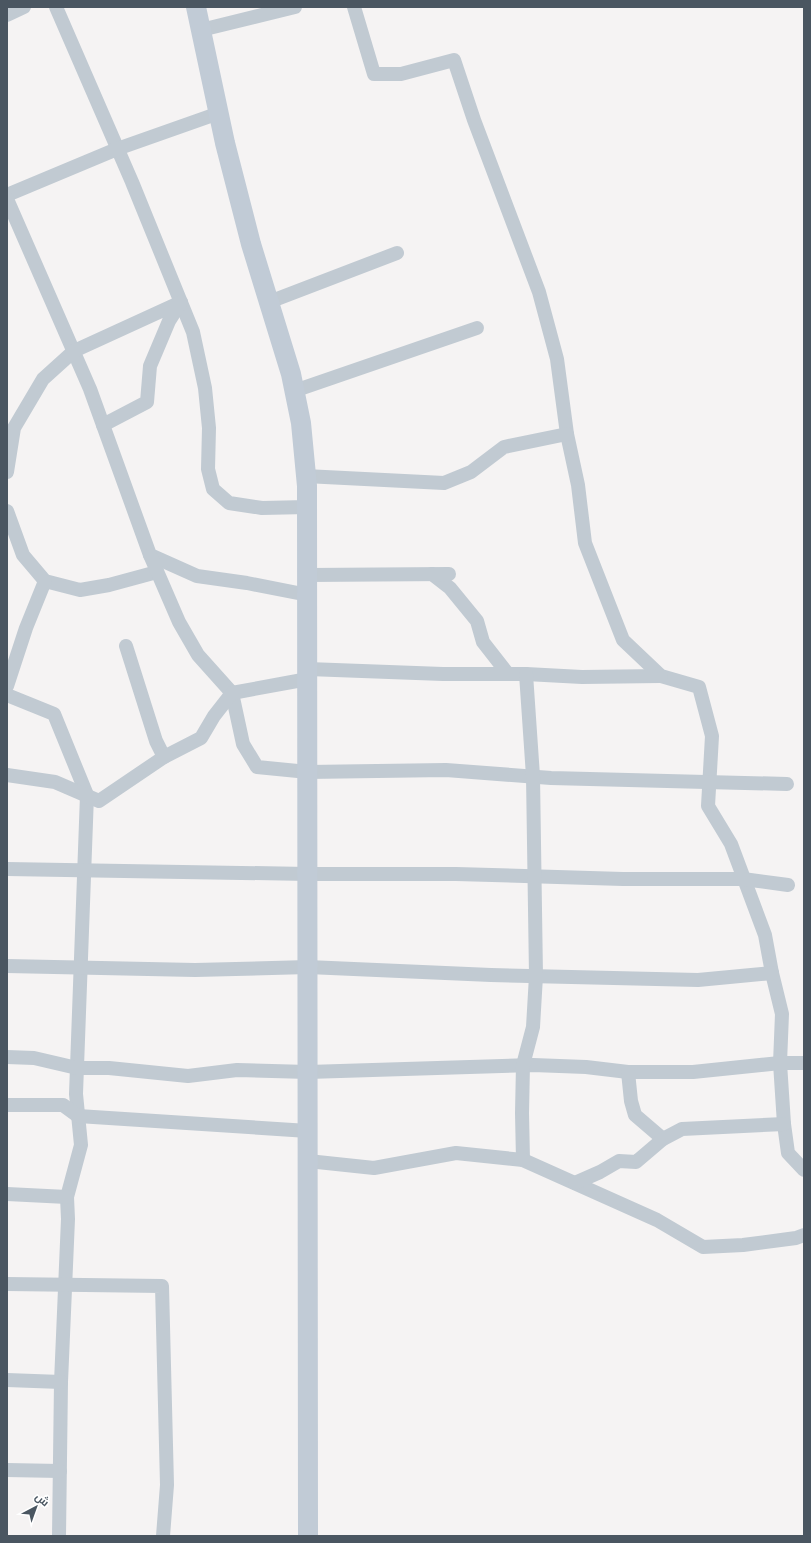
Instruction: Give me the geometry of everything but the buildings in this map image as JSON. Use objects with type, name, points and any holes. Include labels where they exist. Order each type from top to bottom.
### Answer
[{"type":"main road","points":[[196,7],[219,113],[249,237],[291,374],[301,423],[306,476],[308,575],[308,1536]]},
{"type":"street","points":[[7,15],[24,7]]},
{"type":"street","points":[[56,7],[193,332],[205,388],[209,428],[208,469],[213,489],[229,503],[262,508],[307,506]]},
{"type":"street","points":[[201,30],[295,7]]},
{"type":"street","points":[[354,7],[374,74],[401,74],[454,60],[474,120],[539,292],[557,359],[567,434],[578,485],[585,543],[623,640],[661,676]]},
{"type":"street","points":[[7,195],[117,149],[219,113]]},
{"type":"street","points":[[7,199],[90,389],[150,555],[178,622],[198,655],[232,693],[243,744],[257,767],[308,772],[446,770],[533,776],[787,784]]},
{"type":"street","points":[[268,302],[397,253]]},
{"type":"street","points":[[7,472],[9,447],[14,428],[43,380],[74,351],[181,302]]},
{"type":"street","points":[[103,425],[147,402],[150,366],[169,321],[181,302]]},
{"type":"street","points":[[294,391],[477,328]]},
{"type":"street","points":[[306,476],[444,483],[471,472],[504,447],[567,434]]},
{"type":"street","points":[[7,511],[23,555],[45,581],[80,590],[109,586],[157,572]]},
{"type":"street","points":[[150,555],[197,576],[247,583],[308,595]]},
{"type":"street","points":[[432,574],[450,588],[476,621],[483,642],[508,674]]},
{"type":"street","points":[[308,575],[449,574]]},
{"type":"street","points":[[7,686],[26,628],[45,581]]},
{"type":"street","points":[[126,646],[156,741],[164,757]]},
{"type":"street","points":[[7,775],[55,782],[99,801],[164,757],[201,738],[214,716],[232,693],[308,674],[526,674],[582,677],[661,676],[699,687],[712,736],[708,806],[731,844],[765,935],[782,1014],[780,1062],[784,1124],[788,1153],[804,1170]]},
{"type":"street","points":[[523,1160],[523,1065],[534,1027],[536,976],[533,876],[533,776],[526,674]]},
{"type":"street","points":[[7,695],[54,714],[87,795],[76,1094],[81,1145],[67,1197],[68,1219],[61,1382],[59,1536]]},
{"type":"street","points":[[7,869],[308,874],[456,874],[624,879],[743,879],[788,885]]},
{"type":"street","points":[[7,966],[195,970],[308,967],[536,976],[698,980],[772,973]]},
{"type":"street","points":[[7,1056],[34,1058],[77,1068],[109,1068],[188,1076],[237,1070],[308,1072],[523,1065],[586,1067],[628,1072],[693,1072],[780,1062],[804,1063]]},
{"type":"street","points":[[628,1072],[631,1101],[635,1115],[663,1139]]},
{"type":"street","points":[[7,1105],[63,1105],[78,1116],[308,1132]]},
{"type":"street","points":[[575,1183],[600,1172],[619,1161],[636,1162],[663,1139],[682,1128],[784,1124]]},
{"type":"street","points":[[308,1161],[374,1168],[456,1153],[523,1160],[656,1220],[703,1247],[743,1245],[796,1238],[804,1234]]},
{"type":"street","points":[[7,1194],[67,1197]]},
{"type":"street","points":[[7,1284],[162,1286],[168,1485],[163,1536]]},
{"type":"street","points":[[7,1380],[61,1382]]},
{"type":"street","points":[[7,1470],[60,1471]]}]
